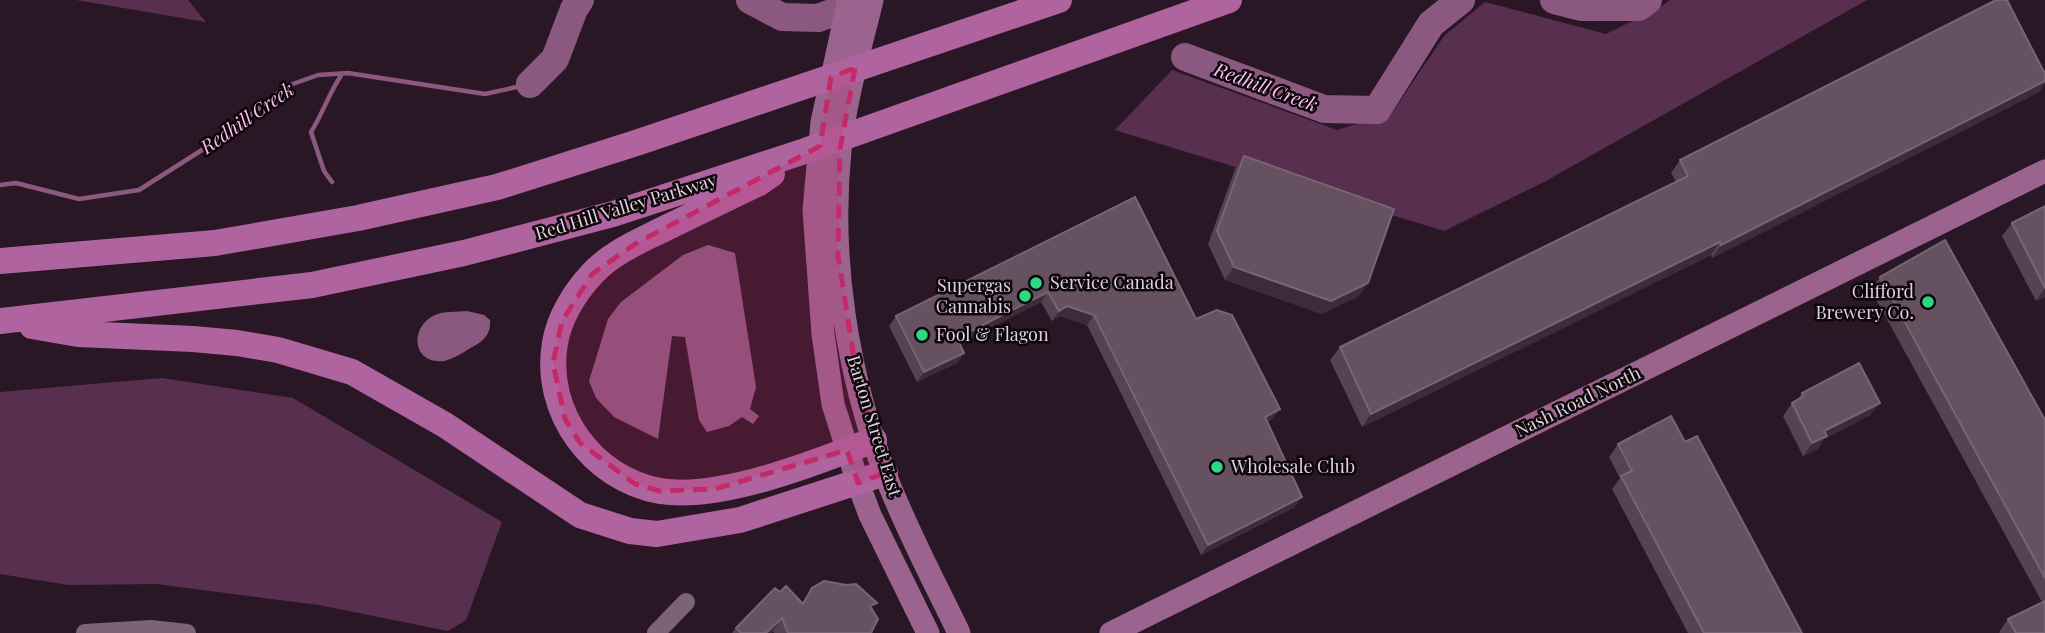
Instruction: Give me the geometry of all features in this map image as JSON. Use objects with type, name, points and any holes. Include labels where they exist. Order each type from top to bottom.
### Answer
[{"type":"highway","points":[[936,40],[977,13],[1004,0]]},
{"type":"highway","points":[[0,261],[215,243],[358,218],[497,187],[636,143],[1059,0]]},
{"type":"highway","name":"Red Hill Valley Parkway","points":[[1,321],[312,285],[464,253],[613,214],[805,151],[1229,0]]},
{"type":"highway","points":[[805,151],[758,183],[604,262],[570,303],[562,321],[555,341],[555,387],[565,419],[580,443],[595,459],[635,484],[660,491],[715,489],[761,479],[874,440]]},
{"type":"highway","points":[[1,321],[78,334],[237,343],[278,350],[352,372],[423,411],[580,514],[630,531],[657,534],[740,520],[885,473]]},
{"type":"main road","name":"Barton Street East","points":[[849,0],[822,122],[814,209],[826,357],[833,404],[858,483],[870,515],[928,633]]},
{"type":"main road","name":"Barton Street East","points":[[872,0],[849,96],[840,149],[836,222],[846,328],[858,383],[885,473],[959,633]]},
{"type":"main road","name":"Nash Road North","points":[[1111,633],[2045,170]]},
{"type":"street","points":[[656,633],[685,602]]},
{"type":"street","points":[[85,633],[151,629],[187,633]]},
{"type":"highlighted area","points":[[855,68],[840,149],[838,256],[858,383],[885,473],[858,483],[847,450],[715,489],[660,491],[635,484],[580,443],[565,419],[553,363],[562,321],[592,274],[635,244],[820,146],[831,77]]},
{"type":"shaded area","points":[[76,0],[188,0],[206,22]]},
{"type":"shaded area","points":[[1670,0],[1867,0],[1544,182],[1444,231],[1115,130],[1172,70],[1337,130],[1392,113],[1444,36],[1485,2],[1606,34]]},
{"type":"shaded area","points":[[708,245],[735,253],[756,387],[750,409],[759,416],[753,424],[742,417],[729,426],[707,432],[699,420],[685,337],[672,336],[658,439],[614,417],[596,398],[589,381],[608,319],[621,302],[683,255]]},
{"type":"shaded area","points":[[467,311],[484,315],[490,320],[484,339],[444,361],[434,361],[420,352],[418,336],[426,321],[446,312]]},
{"type":"shaded area","points":[[162,378],[293,398],[502,522],[466,620],[448,631],[319,605],[156,584],[68,585],[0,574],[0,392]]},
{"type":"building","points":[[1996,0],[2007,0],[2045,74],[2045,81],[1721,245],[1720,242],[1371,414],[1340,347],[1688,176],[1680,160]]},
{"type":"building","points":[[1244,156],[1394,209],[1368,283],[1331,301],[1234,267],[1217,231]]},
{"type":"building","points":[[1135,197],[1196,319],[1217,310],[1232,315],[1280,409],[1265,417],[1302,497],[1208,545],[1094,315],[1067,306],[1059,311],[1048,292],[957,338],[964,353],[924,372],[896,316]]},
{"type":"building","points":[[2045,206],[2045,288],[2012,223]]},
{"type":"building","points":[[1945,240],[2045,420],[2045,578],[1880,277]]},
{"type":"building","points":[[1859,363],[1880,403],[1824,431],[1827,436],[1812,443],[1792,403],[1804,396],[1802,393]]},
{"type":"building","points":[[1671,416],[1685,442],[1697,436],[1802,633],[1704,633],[1621,476],[1632,471],[1618,444]]},
{"type":"building","points":[[824,581],[856,584],[877,603],[870,606],[878,619],[871,633],[788,633],[782,618],[766,633],[741,633],[736,628],[775,588],[780,592],[786,586],[803,604],[812,588]]},
{"type":"building","points":[[2045,601],[2045,633],[2016,633],[2008,619]]},
{"type":"waterway","name":"Redhill Creek","points":[[530,84],[555,59],[580,0]]},
{"type":"waterway","name":"Redhill Creek","points":[[750,0],[782,17],[818,18],[867,0]]},
{"type":"waterway","name":"Redhill Creek","points":[[1185,57],[1324,109],[1377,110],[1431,24],[1461,0]]},
{"type":"waterway","name":"Redhill Creek","points":[[1554,0],[1581,7],[1639,7],[1648,0]]},
{"type":"waterway","name":"Redhill Creek","points":[[0,185],[16,183],[79,199],[139,190],[224,136],[287,86],[318,75],[348,73],[485,94],[530,84]]},
{"type":"waterway","points":[[332,182],[324,171],[311,132],[342,74]]},
{"type":"place","name":"Service Canada","points":[[1036,283]]},
{"type":"place","name":"Supergas Cannabis","points":[[1025,296]]},
{"type":"place","name":"Clifford Brewery Co.","points":[[1928,302]]},
{"type":"place","name":"Fool & Flagon","points":[[922,335]]},
{"type":"place","name":"Wholesale Club","points":[[1217,467]]}]
